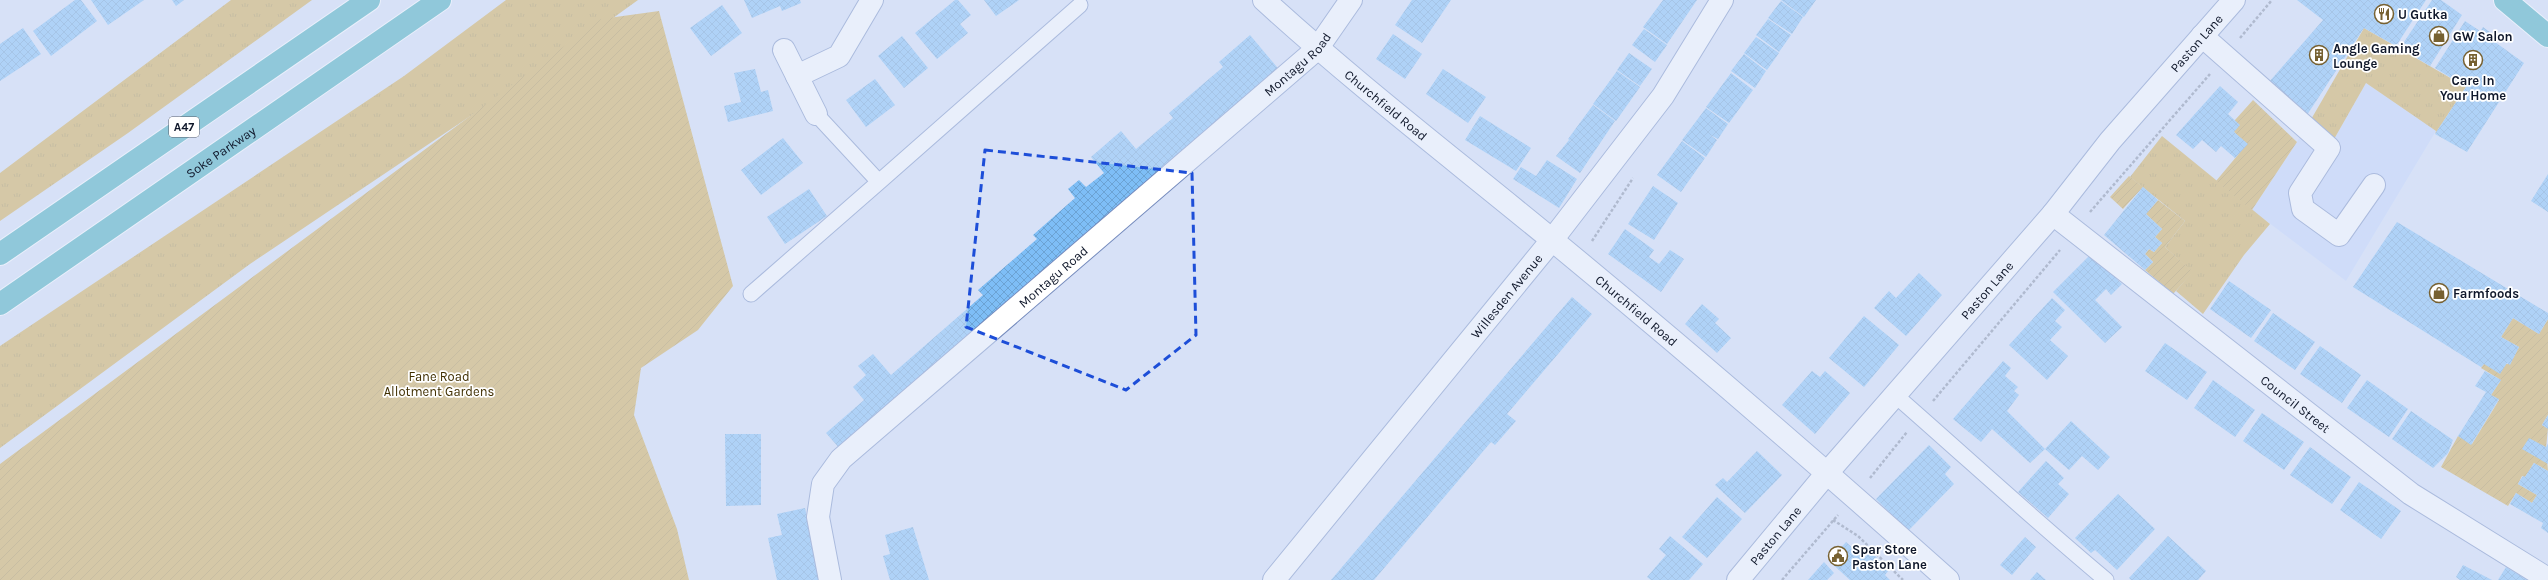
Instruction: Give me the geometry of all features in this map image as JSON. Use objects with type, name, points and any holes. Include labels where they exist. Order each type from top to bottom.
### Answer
[{"type":"highway","name":"A47","points":[[0,254],[369,0]]},
{"type":"highway","name":"Soke Parkway","points":[[0,304],[440,0]]},
{"type":"highway","points":[[2505,0],[2548,36]]},
{"type":"street","points":[[796,76],[839,56],[872,0]]},
{"type":"street","name":"Churchfield Road","points":[[1264,0],[1318,49],[1552,240],[1828,473],[1948,580]]},
{"type":"street","name":"Montagu Road","points":[[830,580],[823,552],[818,517],[823,484],[841,459],[1318,49],[1351,0]]},
{"type":"street","name":"Willesden Avenue","points":[[1274,580],[1552,240],[1662,96],[1722,0]]},
{"type":"street","name":"Paston Lane","points":[[1738,580],[1895,395],[2053,214],[2110,141],[2234,0]]},
{"type":"street","points":[[2202,36],[2329,148],[2300,193],[2303,209],[2339,235],[2374,185]]},
{"type":"street","points":[[784,50],[816,114]]},
{"type":"street","name":"Council Street","points":[[2053,214],[2411,494],[2548,579]]},
{"type":"lane","points":[[751,294],[1080,5]]},
{"type":"lane","points":[[816,114],[879,182]]},
{"type":"lane","points":[[1895,395],[1986,474],[2013,502],[2106,580]]},
{"type":"path","points":[[2087,216],[2102,201],[2272,0]]},
{"type":"path","points":[[1590,245],[1635,174]]},
{"type":"path","points":[[1833,520],[1858,536],[1903,580]]},
{"type":"highlighted area","points":[[985,150],[1192,173],[1196,335],[1126,390],[966,327]]},
{"type":"shaded area","points":[[2366,83],[2436,131],[2346,281],[2252,210],[2306,128],[2329,148]]},
{"type":"green space","points":[[231,0],[312,0],[128,133],[0,221],[0,173]]},
{"type":"green space","points":[[506,0],[638,0],[566,52],[250,264],[0,448],[0,346],[404,76]]},
{"type":"green space","name":"Fane Road Allotment Gardens","points":[[659,11],[733,286],[698,330],[641,368],[634,415],[677,529],[689,580],[0,580],[0,464],[601,19]]},
{"type":"green space","points":[[2364,28],[2466,87],[2435,134],[2436,131],[2366,83],[2329,148],[2306,128]]},
{"type":"green space","points":[[2253,100],[2297,142],[2252,210],[2216,181],[2247,144],[2234,132],[2235,120]]},
{"type":"green space","points":[[2162,136],[2270,224],[2244,255],[2203,314],[2176,291],[2192,272],[2165,247],[2185,221],[2130,177]]},
{"type":"green space","points":[[2129,176],[2143,187],[2123,209],[2110,197]]},
{"type":"green space","points":[[2158,200],[2185,221],[2165,247],[2193,272],[2173,294],[2145,270],[2153,262],[2145,254],[2149,249],[2154,252],[2162,243],[2155,237],[2162,229],[2146,214]]},
{"type":"green space","points":[[2513,318],[2539,334],[2548,319],[2548,415],[2542,425],[2548,428],[2546,448],[2548,471],[2534,463],[2525,477],[2522,476],[2518,484],[2537,495],[2532,503],[2516,493],[2508,506],[2441,467],[2458,436],[2472,444],[2499,400],[2491,395],[2501,380],[2481,368],[2484,364],[2510,364],[2519,347],[2501,337]]},
{"type":"building","points":[[75,0],[81,0],[97,21],[51,56],[33,31]]},
{"type":"building","points":[[91,0],[144,0],[108,25]]},
{"type":"building","points":[[172,0],[184,0],[176,6]]},
{"type":"building","points":[[744,0],[800,0],[801,3],[782,11],[780,6],[752,18]]},
{"type":"building","points":[[955,0],[958,0],[971,15],[960,24],[968,33],[937,59],[915,33]]},
{"type":"building","points":[[984,0],[1019,0],[996,16]]},
{"type":"building","points":[[1412,0],[1451,0],[1422,43],[1395,25]]},
{"type":"building","points":[[1663,0],[1697,0],[1667,44],[1643,27]]},
{"type":"building","points":[[1781,0],[1816,0],[1804,17]]},
{"type":"building","name":"Angle Gaming Lounge","points":[[2297,0],[2426,0],[2396,46],[2364,28],[2307,115],[2269,82],[2323,20]]},
{"type":"building","points":[[2432,0],[2441,0],[2462,15],[2430,66],[2400,48]]},
{"type":"building","points":[[1781,1],[1803,17],[1792,34],[1768,18]]},
{"type":"building","points":[[722,5],[742,33],[711,56],[690,28]]},
{"type":"building","points":[[1768,19],[1791,35],[1779,52],[1756,35]]},
{"type":"building","points":[[2465,21],[2480,31],[2476,38],[2483,27],[2498,38],[2495,42],[2524,63],[2467,152],[2435,134],[2466,87],[2435,68]]},
{"type":"building","points":[[23,28],[41,54],[0,81],[0,44]]},
{"type":"building","points":[[1644,29],[1667,45],[1655,62],[1632,45]]},
{"type":"building","points":[[1393,34],[1422,54],[1405,79],[1376,59]]},
{"type":"building","points":[[1250,35],[1282,73],[841,450],[826,433],[864,400],[853,387],[866,375],[858,366],[873,354],[891,375],[983,295],[978,290],[1037,239],[1033,235],[1075,198],[1068,189],[1079,180],[1086,187],[1104,173],[1091,157],[1121,131],[1136,149],[1173,118],[1169,113],[1223,67],[1219,62]]},
{"type":"building","points":[[902,36],[928,68],[904,88],[878,56]]},
{"type":"building","points":[[1756,37],[1779,53],[1767,70],[1744,53]]},
{"type":"building","points":[[1629,53],[1652,69],[1640,86],[1617,70]]},
{"type":"building","points":[[1744,54],[1766,71],[1755,88],[1731,71]]},
{"type":"building","points":[[755,69],[761,92],[768,90],[773,111],[728,122],[724,106],[741,102],[734,73]]},
{"type":"building","points":[[1443,69],[1486,97],[1468,123],[1426,94]]},
{"type":"building","points":[[1617,71],[1640,87],[1616,121],[1593,104]]},
{"type":"building","points":[[1731,73],[1753,90],[1729,123],[1706,107]]},
{"type":"building","points":[[875,79],[895,105],[866,127],[846,100]]},
{"type":"building","points":[[2220,86],[2238,102],[2228,114],[2240,125],[2234,132],[2248,144],[2235,158],[2221,146],[2216,152],[2202,140],[2193,149],[2176,135]]},
{"type":"building","points":[[1593,105],[1615,121],[1580,173],[1556,156],[1569,140],[1577,145],[1568,139]]},
{"type":"building","points":[[1706,108],[1728,124],[1718,139],[1710,135],[1717,140],[1706,157],[1682,140]]},
{"type":"building","points":[[1480,116],[1531,148],[1516,171],[1465,140]]},
{"type":"building","points":[[783,138],[803,163],[761,195],[741,170]]},
{"type":"building","points":[[1682,141],[1705,158],[1681,192],[1657,175]]},
{"type":"building","points":[[1547,160],[1577,179],[1559,208],[1513,179],[1521,167],[1536,176]]},
{"type":"building","points":[[2548,174],[2548,212],[2531,201]]},
{"type":"building","points":[[1653,186],[1678,203],[1654,240],[1628,224]]},
{"type":"building","points":[[2143,187],[2158,200],[2146,214],[2162,229],[2155,237],[2162,243],[2154,252],[2149,249],[2145,254],[2153,262],[2145,270],[2104,235]]},
{"type":"building","points":[[809,189],[827,216],[785,244],[767,217]]},
{"type":"building","name":"Farmfoods","points":[[2397,222],[2548,313],[2548,319],[2539,334],[2513,318],[2501,337],[2519,347],[2510,365],[2507,363],[2500,374],[2484,364],[2481,367],[2353,287]]},
{"type":"building","points":[[1625,229],[1654,250],[1649,257],[1659,264],[1670,250],[1684,259],[1661,292],[1608,254]]},
{"type":"building","points":[[2091,254],[2122,284],[2111,295],[2106,289],[2095,300],[2122,327],[2105,343],[2053,292]]},
{"type":"building","points":[[1919,273],[1942,295],[1906,336],[1874,308],[1889,291],[1896,298]]},
{"type":"building","points":[[2229,281],[2271,310],[2251,338],[2210,309]]},
{"type":"building","points":[[1572,297],[1592,314],[1507,414],[1516,421],[1495,445],[1491,442],[1374,580],[1331,580]]},
{"type":"building","points":[[2052,298],[2065,310],[2055,321],[2062,327],[2050,340],[2068,356],[2047,380],[2009,345]]},
{"type":"building","points":[[1702,304],[1719,319],[1715,323],[1731,338],[1717,353],[1685,324]]},
{"type":"building","points":[[2273,313],[2315,342],[2295,370],[2254,341]]},
{"type":"building","points":[[1864,316],[1899,345],[1864,387],[1829,358]]},
{"type":"building","points":[[2165,343],[2207,372],[2187,400],[2145,371]]},
{"type":"building","points":[[2320,346],[2361,375],[2342,403],[2300,374]]},
{"type":"building","points":[[2003,361],[2011,368],[2005,376],[2018,387],[2014,391],[2019,395],[2007,411],[2045,449],[2030,463],[1992,429],[1981,442],[1953,419]]},
{"type":"building","points":[[1812,371],[1820,377],[1825,371],[1850,393],[1815,434],[1782,405]]},
{"type":"building","points":[[2485,371],[2501,380],[2491,395],[2499,399],[2471,445],[2458,436],[2486,392],[2475,386]]},
{"type":"building","points":[[2213,380],[2255,410],[2235,437],[2194,408]]},
{"type":"building","points":[[2367,380],[2408,409],[2389,437],[2347,408]]},
{"type":"building","points":[[2411,411],[2453,440],[2448,453],[2433,468],[2392,439]]},
{"type":"building","points":[[2262,413],[2304,442],[2284,470],[2243,441]]},
{"type":"building","points":[[2548,415],[2548,429],[2542,425]]},
{"type":"building","points":[[2071,421],[2110,457],[2098,470],[2082,456],[2069,470],[2045,449]]},
{"type":"building","points":[[725,434],[761,434],[761,505],[726,506]]},
{"type":"building","points":[[2529,438],[2546,447],[2548,444],[2548,464],[2522,449]]},
{"type":"building","points":[[1929,445],[1951,467],[1945,474],[1954,484],[1908,531],[1876,499]]},
{"type":"building","points":[[2310,447],[2351,477],[2332,504],[2290,475]]},
{"type":"building","points":[[1757,451],[1782,475],[1745,513],[1715,485],[1723,478],[1727,482]]},
{"type":"building","points":[[2046,461],[2064,478],[2058,484],[2069,494],[2048,518],[2018,492]]},
{"type":"building","points":[[2534,463],[2548,471],[2548,533],[2541,528],[2543,523],[2510,504],[2516,493],[2532,503],[2537,495],[2518,484],[2523,476],[2525,477]]},
{"type":"building","points":[[2359,482],[2401,511],[2381,539],[2340,510]]},
{"type":"building","points":[[2118,494],[2155,529],[2117,570],[2095,550],[2091,553],[2075,538]]},
{"type":"building","points":[[1717,497],[1742,519],[1707,558],[1682,537]]},
{"type":"building","points":[[805,508],[821,580],[777,580],[768,538],[782,535],[777,514]]},
{"type":"building","points":[[913,527],[929,580],[890,580],[883,556],[890,554],[885,535]]},
{"type":"building","points":[[1670,536],[1703,564],[1689,580],[1651,580],[1647,577],[1666,555],[1659,549]]},
{"type":"building","points":[[2168,536],[2206,571],[2198,580],[2131,580],[2129,578]]},
{"type":"building","points":[[2025,537],[2036,547],[2012,575],[2000,565]]},
{"type":"building","points":[[1846,542],[1864,558],[1870,551],[1889,570],[1885,575],[1890,580],[1850,580],[1829,561]]},
{"type":"building","points":[[1824,562],[1834,573],[1827,580],[1808,580]]},
{"type":"building","points":[[2463,565],[2492,580],[2460,580],[2456,577]]},
{"type":"building","points":[[2506,567],[2528,580],[2498,580]]},
{"type":"building","points":[[2037,572],[2046,580],[2030,580]]},
{"type":"place","name":"U Gutka","points":[[2384,14]]},
{"type":"place","name":"GW Salon","points":[[2439,36]]},
{"type":"place","name":"Angle Gaming Lounge","points":[[2319,55]]},
{"type":"place","name":"Care In Your Home","points":[[2473,60]]},
{"type":"place","name":"Farmfoods","points":[[2439,293]]},
{"type":"place","name":"Spar Store Paston Lane","points":[[1838,556]]}]
